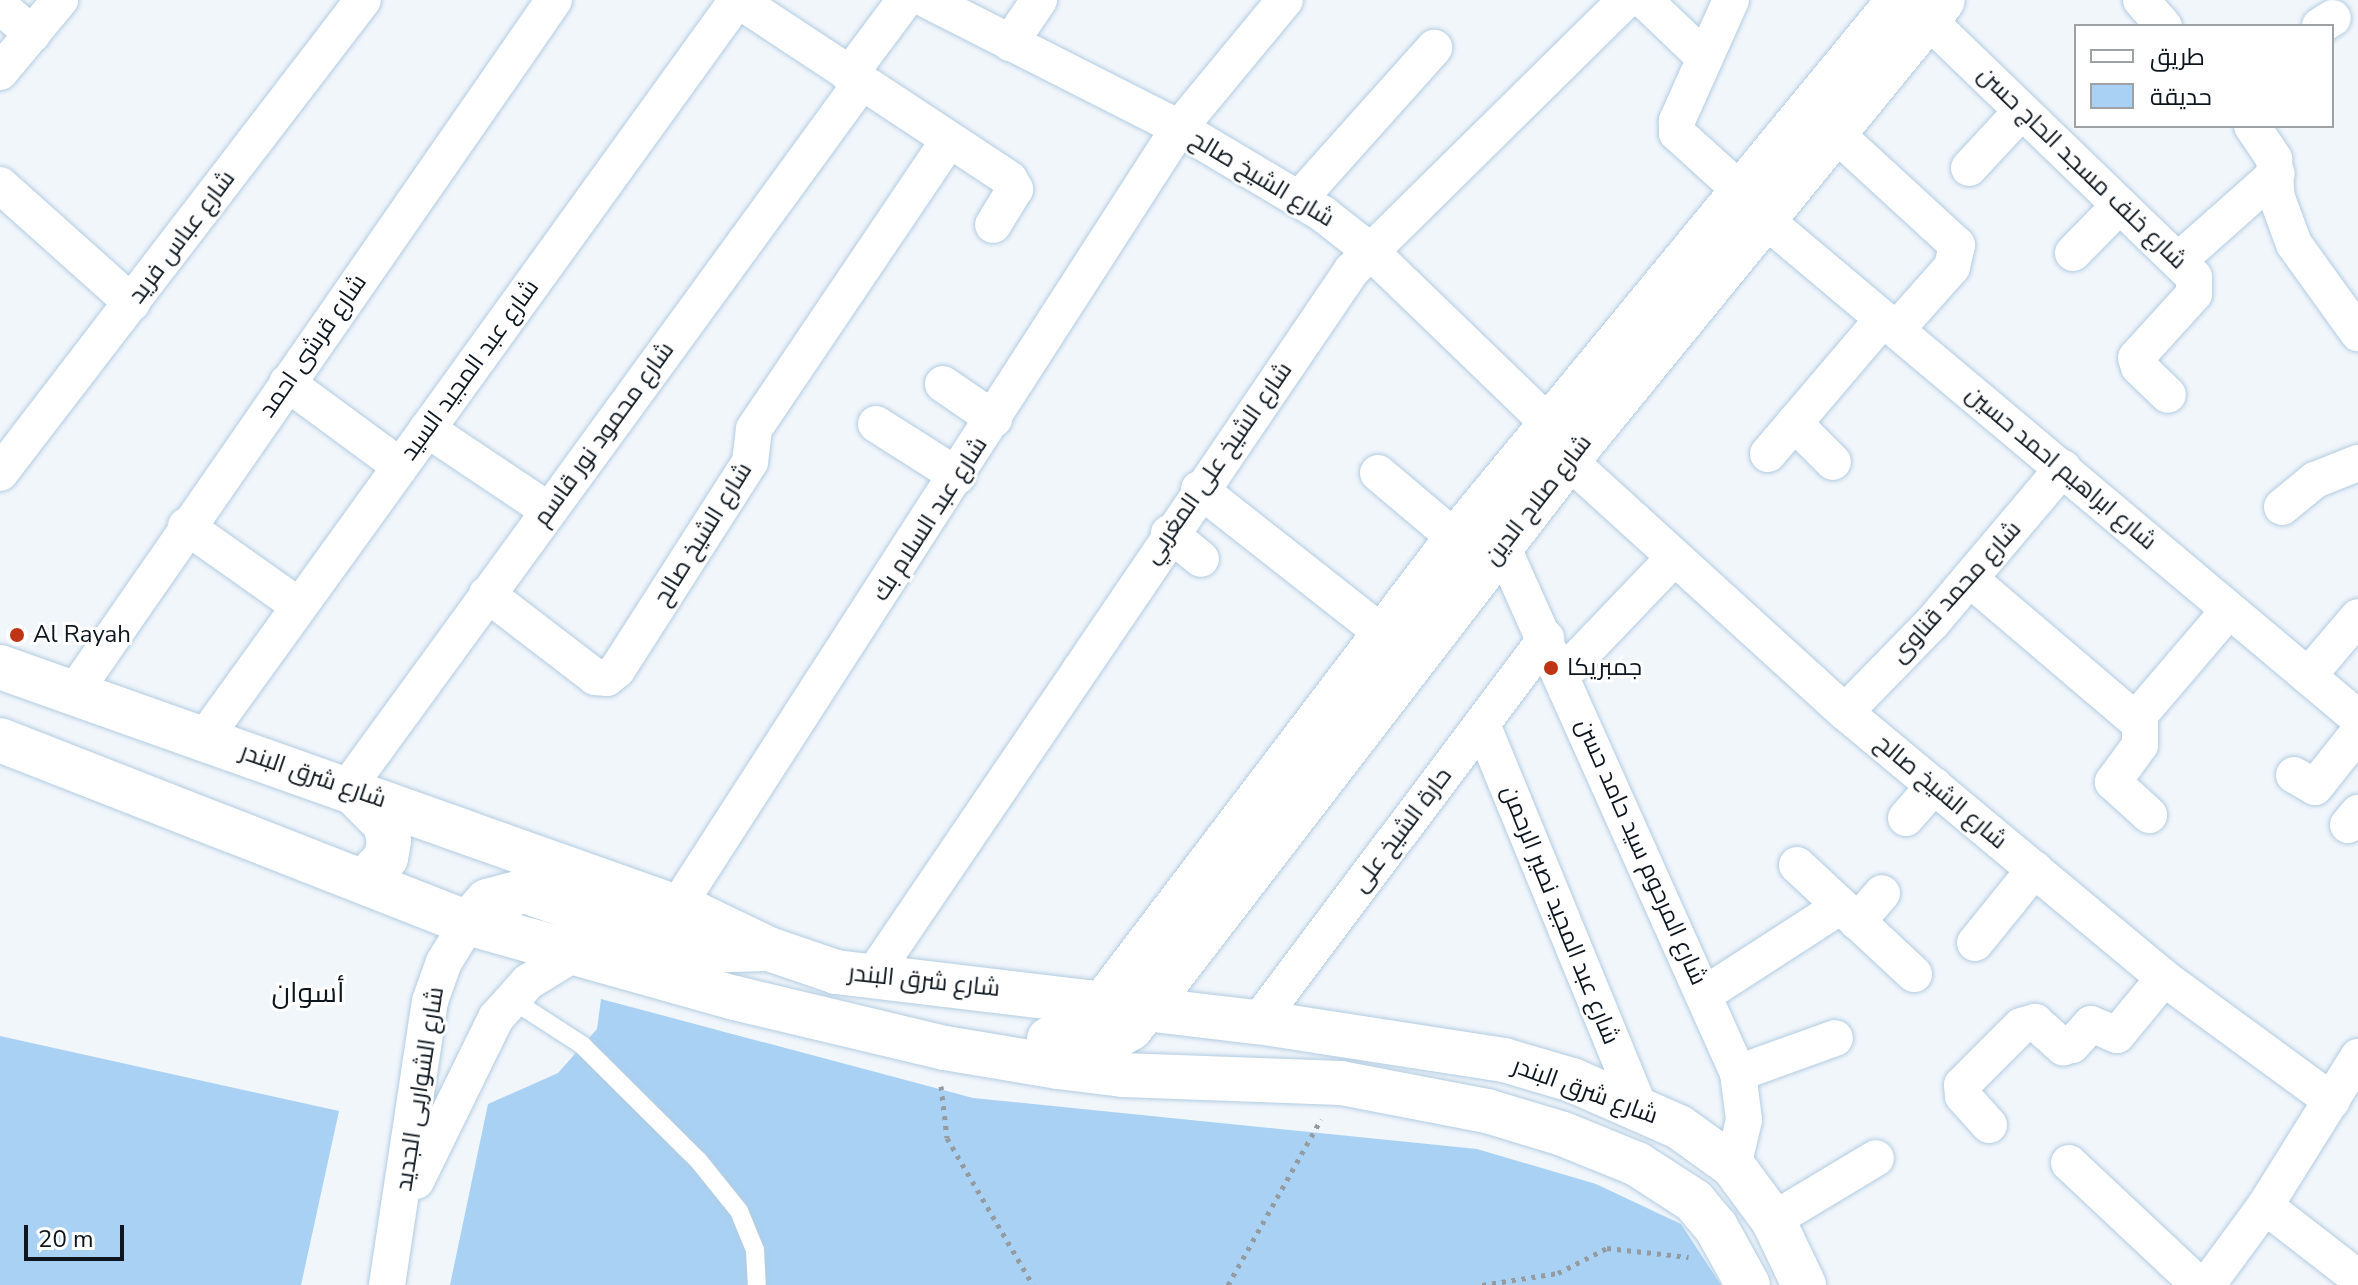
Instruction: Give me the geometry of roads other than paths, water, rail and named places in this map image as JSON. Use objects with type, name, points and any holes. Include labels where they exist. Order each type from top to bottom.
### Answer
[{"type":"main road","name":"شارع صلاح الدين","points":[[1752,205],[1834,132],[1923,6]]},
{"type":"main road","name":"شارع صلاح الدين","points":[[1102,1005],[1456,539],[1559,442],[1752,205],[1923,6]]},
{"type":"main road","name":"شارع صلاح الدين","points":[[888,1035],[949,1024],[1090,1046],[1116,1040],[1147,1010],[1502,546],[1559,442]]},
{"type":"main road","name":"شارع شرق البندر","points":[[0,667],[203,740],[348,787],[677,907],[769,949],[871,978],[976,985],[1102,1005],[1258,1022],[1504,1060],[1639,1106],[1707,1145],[1733,1166],[1773,1220],[1804,1285]]},
{"type":"main road","name":"شارع شرق البندر","points":[[0,740],[468,923],[888,1035],[945,1048],[1123,1075],[1341,1083],[1487,1111],[1637,1164],[1694,1201],[1741,1271]]},
{"type":"main road","points":[[348,787],[385,824],[389,841],[386,858],[363,882]]},
{"type":"main road","points":[[468,923],[487,901],[524,891],[699,951],[769,949]]},
{"type":"street","points":[[0,72],[60,0]]},
{"type":"street","name":"شارع قرشى احمد","points":[[73,694],[186,526],[554,0]]},
{"type":"street","points":[[738,0],[1014,183],[1013,195],[993,225]]},
{"type":"street","name":"شارع عبد المجيد السيد","points":[[203,740],[738,0]]},
{"type":"street","name":"شارع محمود نور قاسم","points":[[348,787],[855,79],[905,0]]},
{"type":"street","name":"شارع الشيخ صالح","points":[[927,0],[1179,128],[1299,199],[1369,250],[1674,558],[1845,712],[2164,978],[2349,1112]]},
{"type":"street","points":[[1010,43],[1039,0]]},
{"type":"street","points":[[1179,128],[1285,0]]},
{"type":"street","name":"شارع الشيخ على المغربي","points":[[871,978],[1199,489],[1369,250],[1626,0]]},
{"type":"street","points":[[1644,0],[1705,58],[1731,0]]},
{"type":"street","name":"شارع عباس فريد","points":[[0,473],[132,303],[350,5]]},
{"type":"street","points":[[0,6],[32,34]]},
{"type":"street","name":"شارع خلف مسجد الحاج حسن","points":[[1923,6],[2022,111],[2194,277],[2194,294],[2139,353],[2136,363],[2168,395]]},
{"type":"street","points":[[1299,199],[1434,48]]},
{"type":"street","name":"شارع ابراهيم احمد حسين","points":[[1705,58],[1677,121],[1677,133],[1752,205],[1890,324],[2358,718]]},
{"type":"street","points":[[1969,168],[2022,111]]},
{"type":"street","name":"شارع عبد السلام بك","points":[[677,907],[958,476],[1179,128]]},
{"type":"street","points":[[2254,128],[2268,145],[2277,173],[2277,198],[2294,244],[2356,325]]},
{"type":"street","points":[[1768,454],[1890,324],[1952,267],[1957,245],[1834,132]]},
{"type":"street","name":"شارع الشيخ صالح","points":[[487,594],[595,677],[607,678],[617,670],[750,462],[754,429],[948,141]]},
{"type":"street","points":[[2178,261],[2277,173]]},
{"type":"street","points":[[4,197],[132,303]]},
{"type":"street","points":[[2073,253],[2120,205]]},
{"type":"street","points":[[287,383],[400,466]]},
{"type":"street","points":[[943,384],[994,419]]},
{"type":"street","points":[[1794,423],[1833,462]]},
{"type":"street","points":[[876,424],[958,476]]},
{"type":"street","points":[[427,429],[548,510]]},
{"type":"street","points":[[2282,507],[2315,480],[2358,463]]},
{"type":"street","name":"شارع محمد قناوى","points":[[1845,712],[1971,580],[2063,468]]},
{"type":"street","points":[[1378,473],[1456,539]]},
{"type":"street","points":[[1199,489],[1383,634]]},
{"type":"street","points":[[186,526],[299,606]]},
{"type":"street","points":[[1169,533],[1201,559]]},
{"type":"street","name":"شارع المرحوم سيد حامد حسن","points":[[1502,546],[1546,638],[1738,1073],[1744,1120],[1733,1166]]},
{"type":"street","points":[[1562,675],[1674,558]]},
{"type":"street","points":[[1971,580],[2136,719],[2143,739],[2113,782],[2149,815]]},
{"type":"street","points":[[2136,719],[2229,610]]},
{"type":"street","points":[[2308,676],[2358,617]]},
{"type":"street","name":"حارة الشيخ على","points":[[1258,1022],[1546,638]]},
{"type":"street","name":"شارع عبد المجيد نصير الرحمن","points":[[1482,724],[1639,1106]]},
{"type":"street","points":[[2294,775],[2315,787],[2358,733]]},
{"type":"street","points":[[1906,818],[1934,786]]},
{"type":"street","points":[[1797,865],[1914,974]]},
{"type":"street","points":[[1975,943],[2035,869]]},
{"type":"street","points":[[1705,994],[1882,893]]},
{"type":"street","name":"شارع الشواربى الجديد","points":[[387,1285],[430,1001],[444,962],[468,923]]},
{"type":"street","name":"شارع الشواربى الجديد","points":[[400,1215],[482,1038],[511,999],[577,952]]},
{"type":"street","points":[[1989,1125],[1963,1096],[1962,1085],[2021,1026],[2035,1022],[2063,1047],[2072,1045],[2091,1024],[2117,1035],[2164,978]]},
{"type":"street","points":[[1738,1073],[1835,1038]]},
{"type":"street","points":[[2207,1285],[2265,1206],[2349,1112],[2358,1057]]},
{"type":"street","points":[[1773,1220],[1876,1158]]},
{"type":"street","points":[[2069,1163],[2199,1285]]},
{"type":"street","points":[[2265,1206],[2358,1278]]},
{"type":"lane","points":[[511,999],[582,1045],[698,1160],[739,1211],[755,1250],[757,1285]]},
{"type":"place","name":"Al Rayah","points":[[17,635]]},
{"type":"place","name":"جمبريكا","points":[[1551,668]]},
{"type":"district","name":"أسوان","points":[[308,993]]}]
